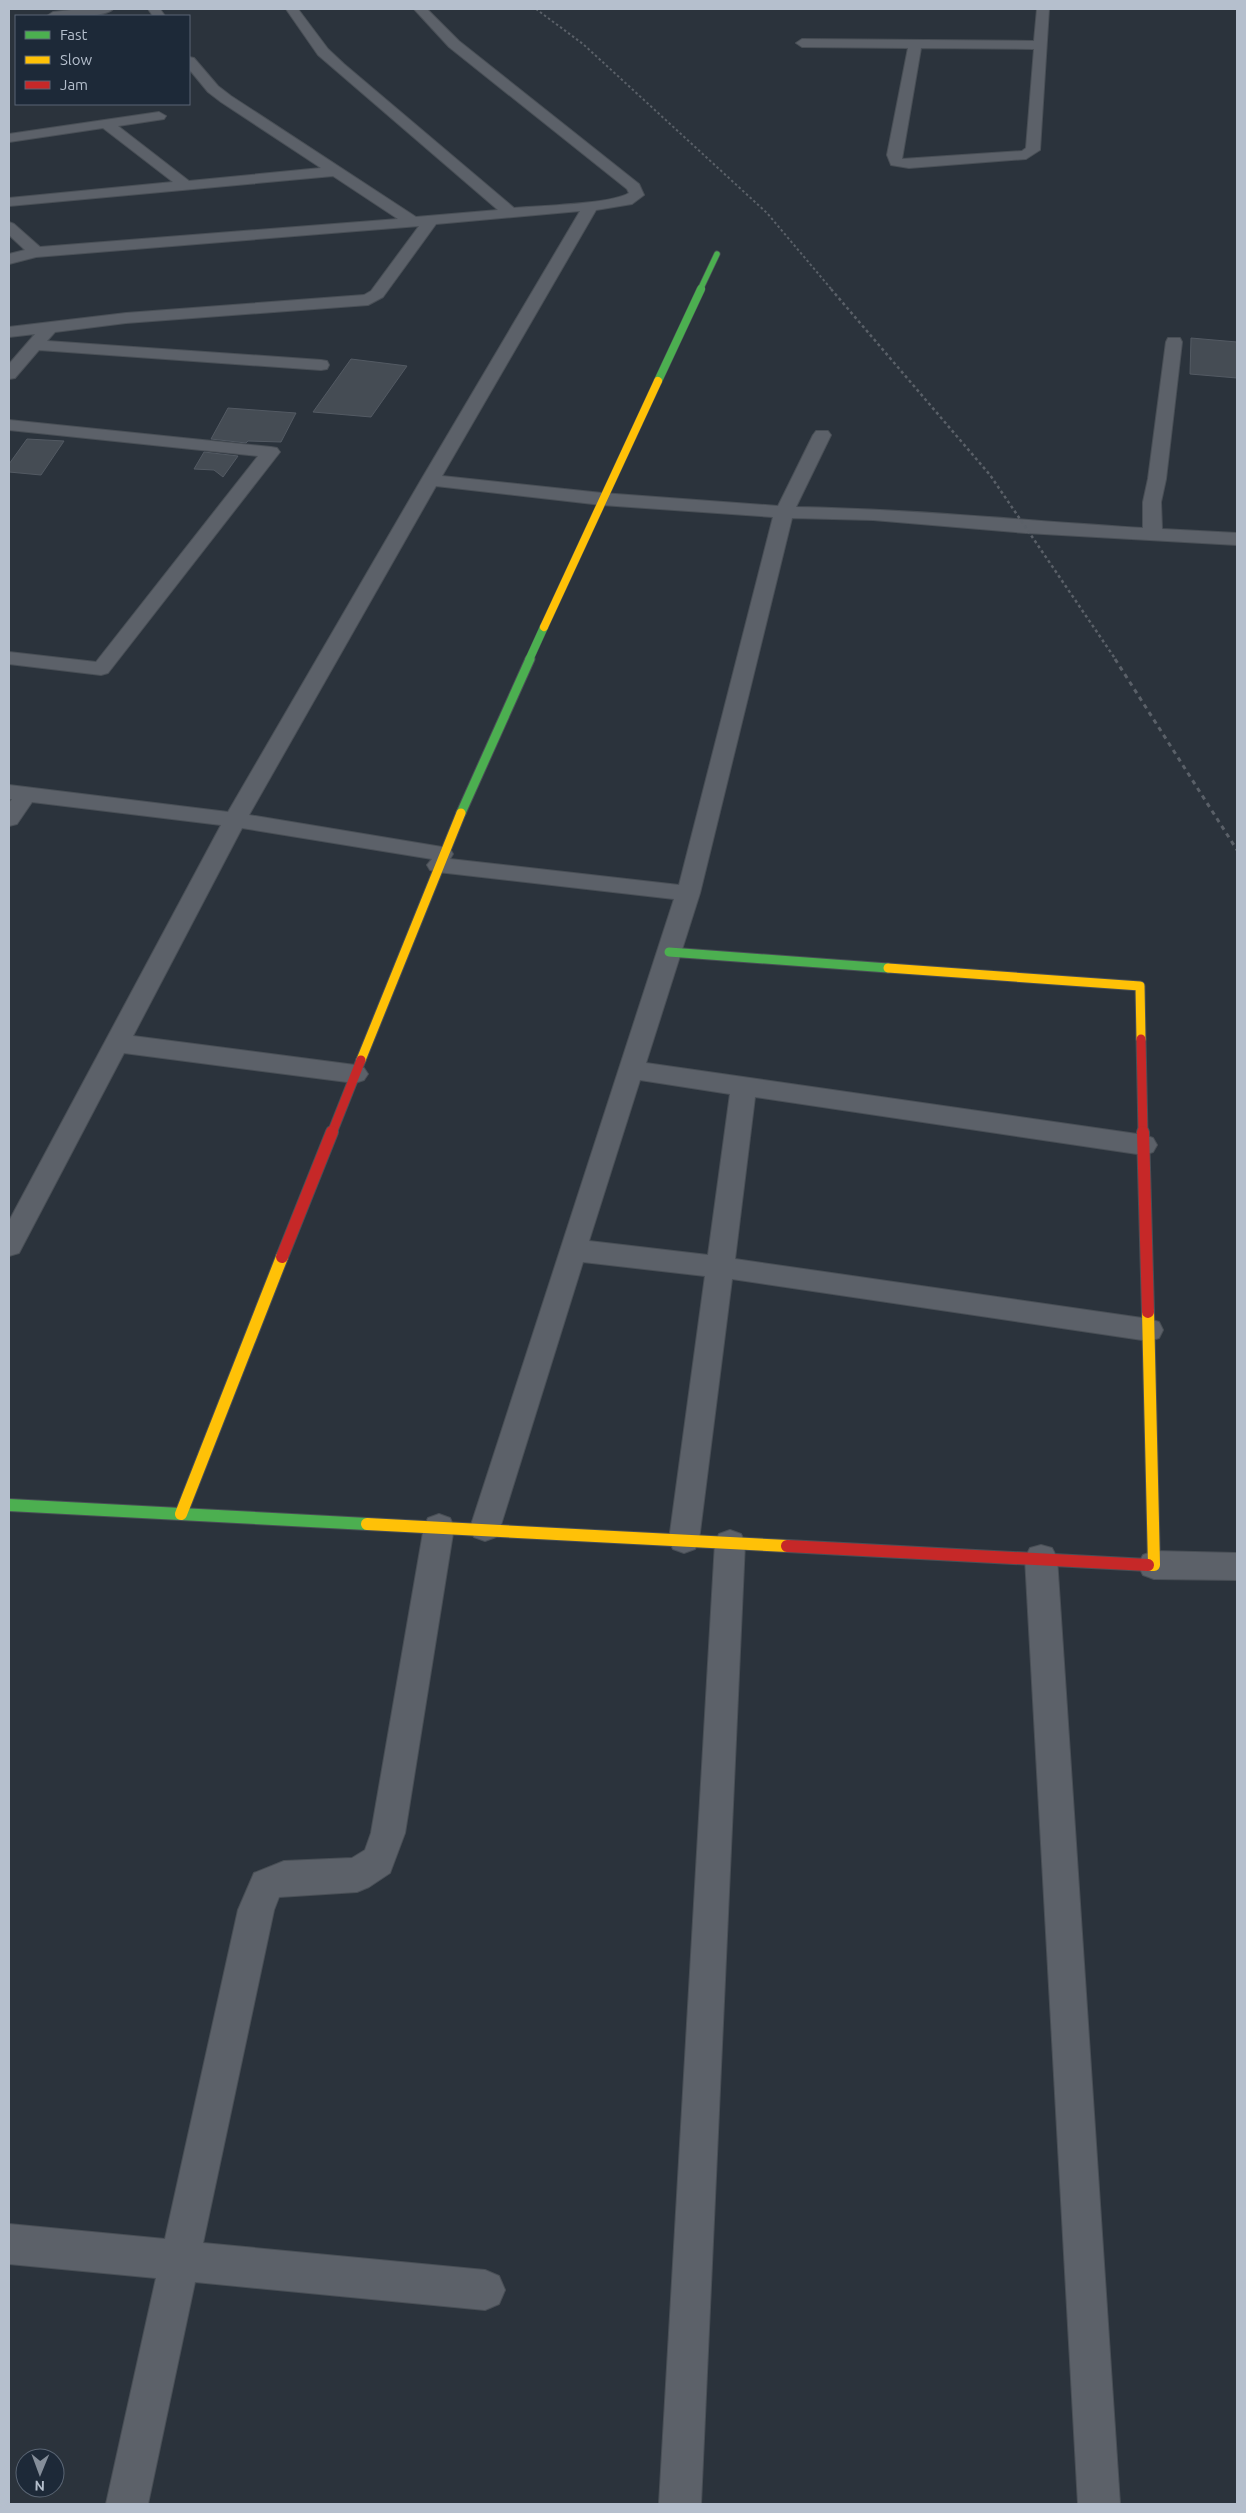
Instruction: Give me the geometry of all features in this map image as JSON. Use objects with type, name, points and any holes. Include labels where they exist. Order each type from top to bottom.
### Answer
[{"type":"street","points":[[60,15],[107,9]]},
{"type":"street","points":[[292,9],[323,52],[339,67],[512,214]]},
{"type":"street","points":[[9,259],[36,252],[423,222],[591,206],[627,201],[637,195],[637,191],[454,44],[420,9]]},
{"type":"street","points":[[915,44],[894,155],[896,162],[1020,156],[1032,152],[1043,9]]},
{"type":"street","points":[[802,42],[1040,45]]},
{"type":"street","points":[[190,65],[219,94],[336,171],[423,222]]},
{"type":"street","points":[[9,138],[159,116]]},
{"type":"street","points":[[106,124],[186,185]]},
{"type":"street","points":[[9,202],[336,171]]},
{"type":"street","points":[[9,1246],[235,820],[430,480],[591,206]]},
{"type":"street","points":[[9,332],[126,318],[368,300],[378,294],[423,222]]},
{"type":"street","points":[[9,227],[36,252]]},
{"type":"street","points":[[181,1514],[440,859],[602,499],[717,254]]},
{"type":"street","points":[[9,374],[50,328]]},
{"type":"street","points":[[1153,534],[1152,502],[1157,479],[1174,342]]},
{"type":"street","points":[[34,345],[321,365]]},
{"type":"street","points":[[9,426],[271,452],[101,669],[9,658]]},
{"type":"street","points":[[485,1528],[688,893],[784,512],[822,435]]},
{"type":"street","points":[[430,480],[602,499],[784,512],[873,514],[1026,528],[1237,539]]},
{"type":"street","points":[[9,819],[17,793],[235,820],[440,859],[688,893]]},
{"type":"street","points":[[669,952],[1140,986],[1154,1564]]},
{"type":"street","points":[[116,1043],[355,1074]]},
{"type":"street","points":[[631,1070],[744,1085],[1144,1145]]},
{"type":"street","points":[[684,1540],[744,1085]]},
{"type":"street","points":[[573,1250],[720,1267],[1149,1330]]},
{"type":"street","points":[[9,1505],[485,1528],[730,1543],[1237,1567]]},
{"type":"street","points":[[127,2504],[178,2261],[256,1910],[266,1885],[284,1878],[357,1875],[378,1860],[388,1833],[439,1527]]},
{"type":"street","points":[[680,2504],[730,1543]]},
{"type":"street","points":[[1041,1558],[1099,2504]]},
{"type":"street","points":[[9,2244],[485,2290]]},
{"type":"building","points":[[1191,338],[1237,342],[1237,378],[1190,374]]},
{"type":"building","points":[[351,359],[407,366],[371,417],[313,412]]},
{"type":"building","points":[[228,408],[296,413],[281,442],[248,441],[246,443],[211,439]]},
{"type":"building","points":[[27,439],[64,441],[41,475],[9,472],[9,464]]},
{"type":"building","points":[[204,452],[238,456],[223,477],[214,470],[194,469]]},
{"type":"railway","points":[[536,9],[583,44],[767,213],[832,290]]},
{"type":"railway","points":[[831,289],[990,475],[1116,660]]},
{"type":"railway","points":[[1115,659],[1237,850]]},
{"type":"traffic: fast","points":[[658,381],[717,254]]},
{"type":"traffic: fast","points":[[461,813],[544,627]]},
{"type":"traffic: fast","points":[[669,952],[888,968]]},
{"type":"traffic: fast","points":[[9,1505],[367,1524]]},
{"type":"traffic: slow","points":[[544,627],[658,381]]},
{"type":"traffic: slow","points":[[361,1060],[461,813]]},
{"type":"traffic: slow","points":[[888,968],[1140,986],[1141,1039]]},
{"type":"traffic: slow","points":[[181,1514],[282,1257]]},
{"type":"traffic: slow","points":[[1148,1312],[1154,1565],[1148,1565]]},
{"type":"traffic: slow","points":[[367,1524],[787,1546]]},
{"type":"traffic: jam","points":[[1141,1039],[1148,1312]]},
{"type":"traffic: jam","points":[[282,1257],[361,1060]]},
{"type":"traffic: jam","points":[[787,1546],[1148,1565]]}]
